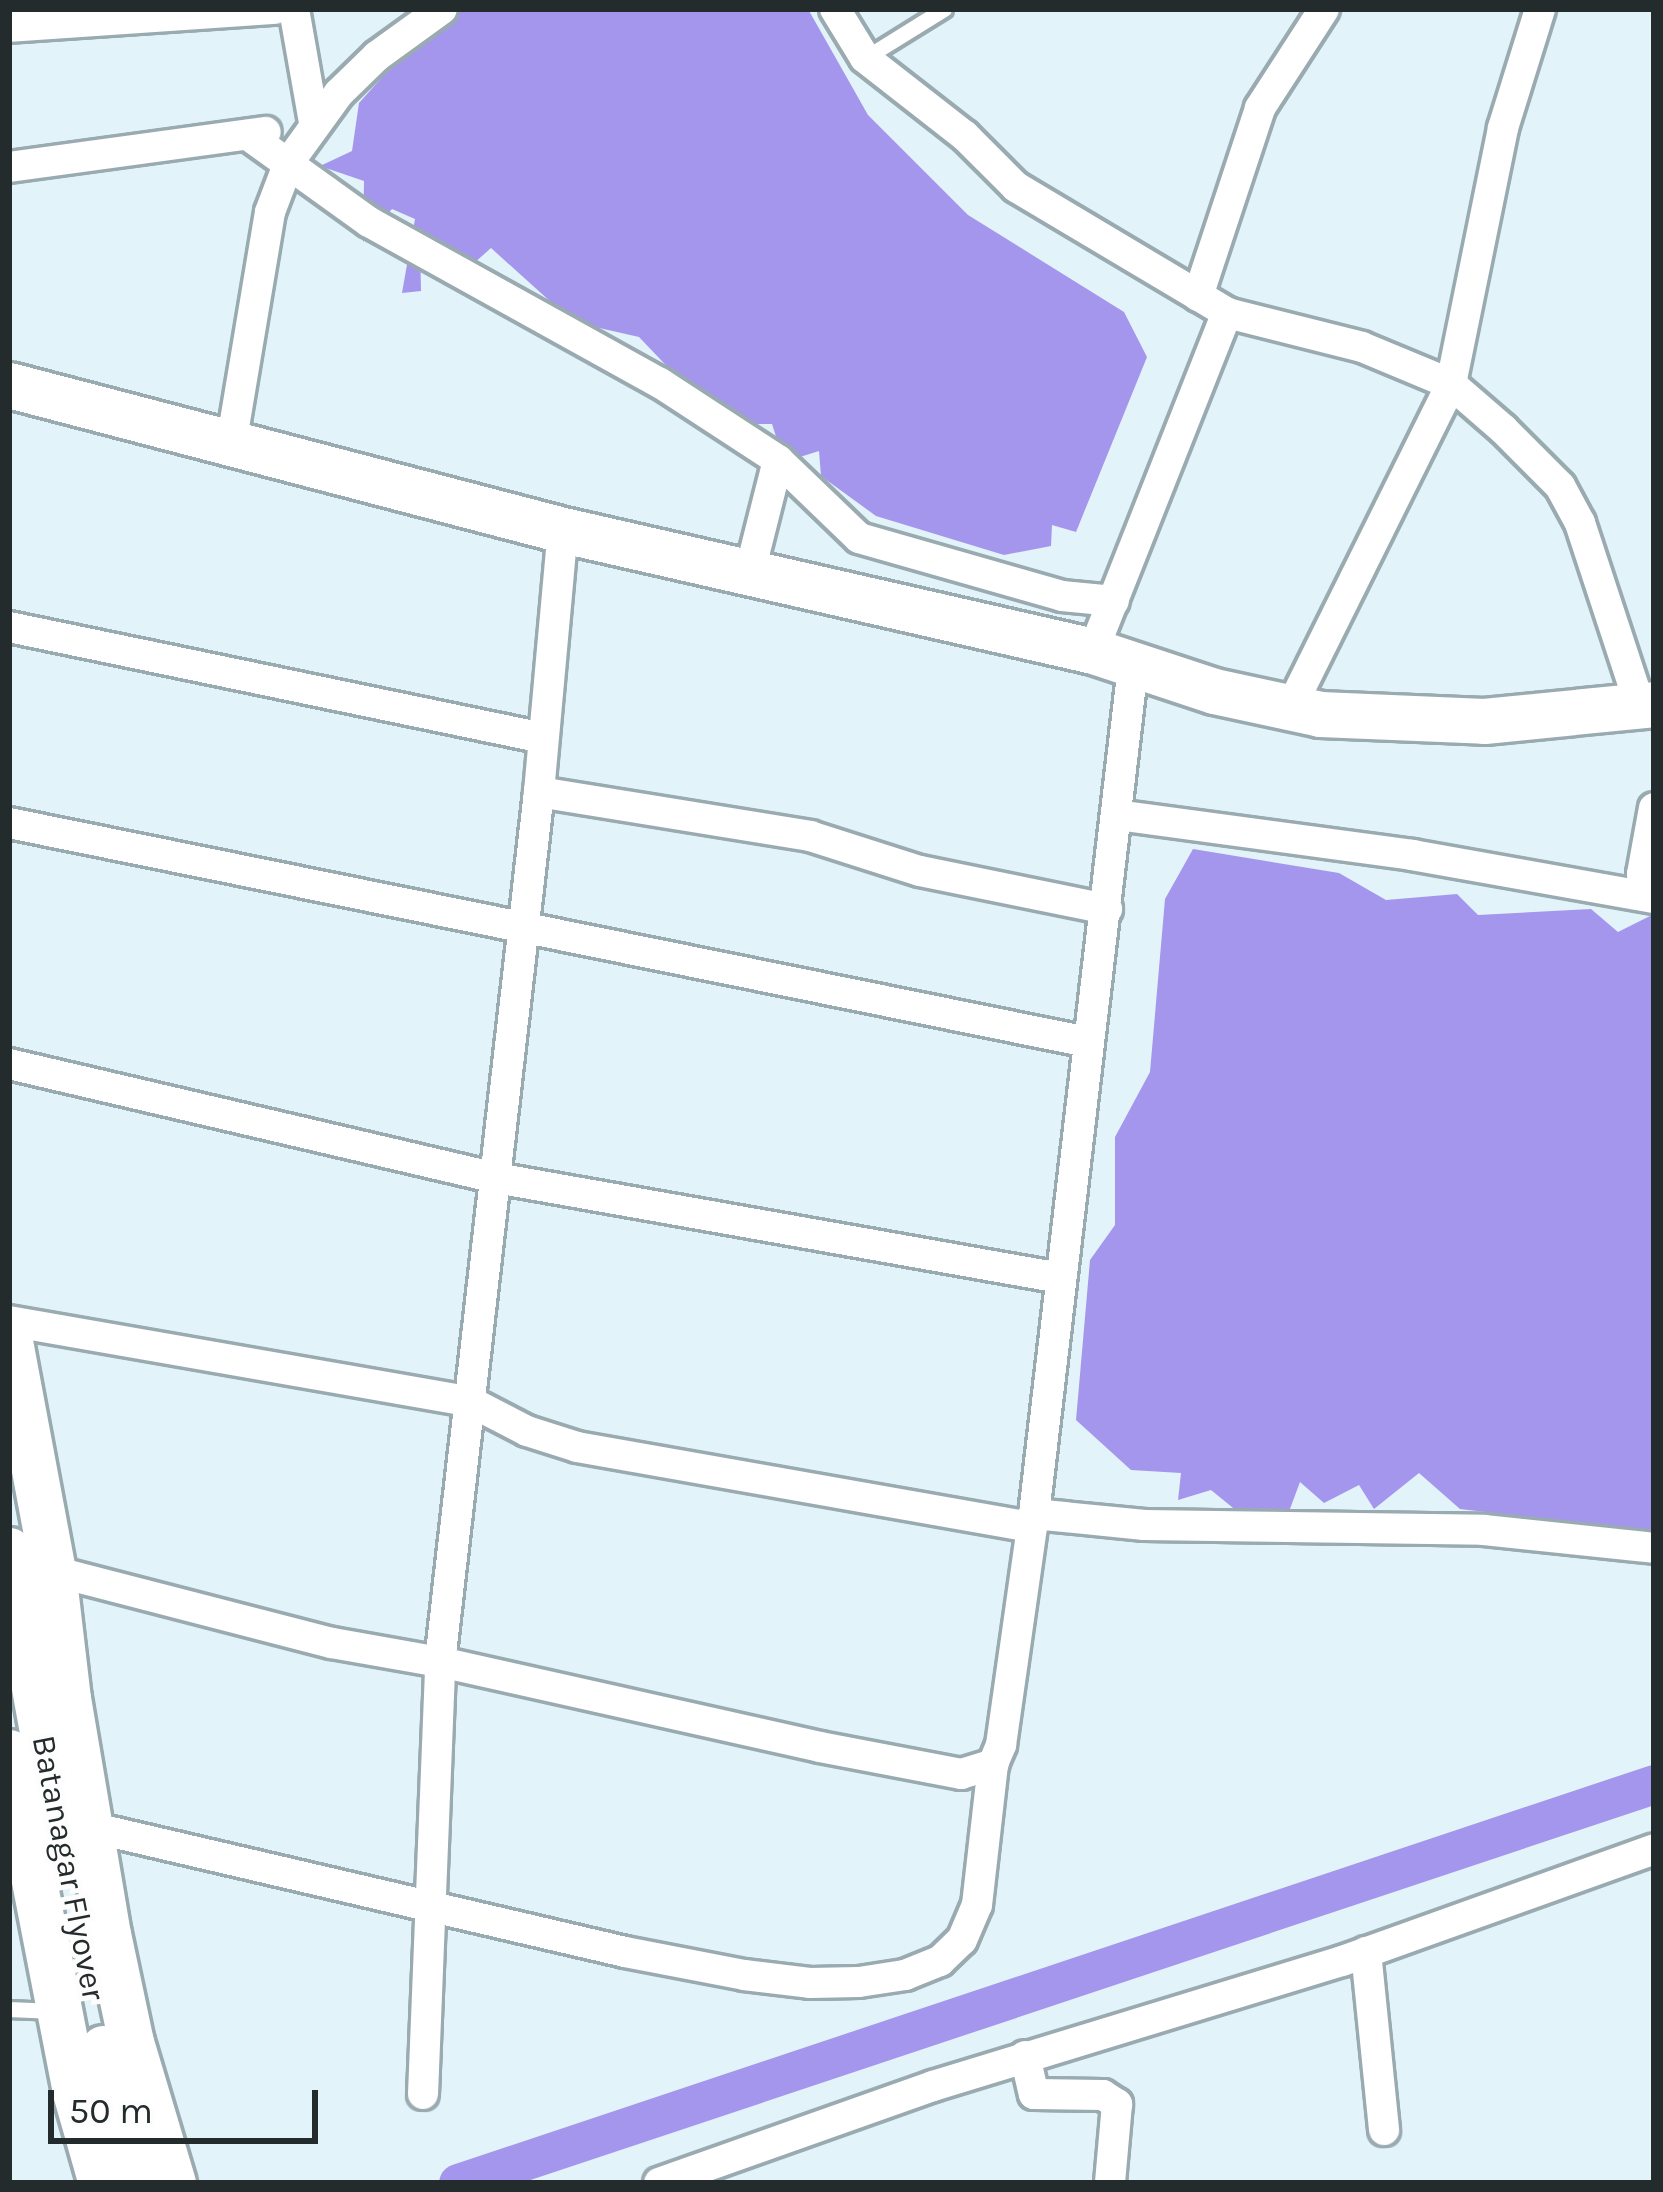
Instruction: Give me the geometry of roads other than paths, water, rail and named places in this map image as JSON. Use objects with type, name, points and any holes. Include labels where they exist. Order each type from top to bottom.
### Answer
[{"type":"street","points":[[9,26],[275,9]]},
{"type":"street","points":[[294,9],[311,126]]},
{"type":"street","points":[[232,440],[270,212],[289,162],[311,126],[377,56],[442,9]]},
{"type":"street","points":[[9,386],[232,440],[562,530],[751,571],[1292,707],[1357,717],[1484,722],[1647,704],[1580,524],[1560,486],[1450,384],[1362,346],[1227,313],[1016,187],[965,136],[865,58],[835,9]]},
{"type":"street","points":[[1198,296],[1260,108],[1324,9]]},
{"type":"street","points":[[1292,707],[1450,384],[1503,128],[1540,9]]},
{"type":"street","points":[[9,166],[311,126]]},
{"type":"street","points":[[248,135],[369,221],[659,383],[778,460],[860,538],[1062,596],[1114,601]]},
{"type":"street","points":[[90,1827],[428,1907],[744,1975],[810,1984],[905,1975],[940,1961],[962,1940],[977,1905],[993,1764],[1001,1745],[1033,1520],[1087,1042],[1107,909],[1117,815],[1114,601],[1227,313]]},
{"type":"street","points":[[751,571],[778,460]]},
{"type":"street","points":[[423,2094],[440,1662],[538,792],[562,530]]},
{"type":"street","points":[[9,627],[543,737]]},
{"type":"street","points":[[538,792],[810,836],[920,872],[1107,909]]},
{"type":"street","points":[[1654,808],[1642,874],[1654,875]]},
{"type":"street","points":[[1117,815],[1412,855],[1654,898]]},
{"type":"street","points":[[9,823],[1087,1042]]},
{"type":"street","points":[[9,1064],[496,1178],[1060,1279]]},
{"type":"street","points":[[9,1321],[471,1402],[527,1431],[577,1447],[1033,1520],[1484,1530],[1654,1548]]},
{"type":"street","points":[[9,1336],[53,1571],[90,1827],[130,2042],[173,2183]]},
{"type":"street","name":"Batanagar Flyover","points":[[9,1550],[85,1961],[138,2183]]},
{"type":"street","points":[[53,1571],[332,1643],[440,1662],[670,1716],[961,1774],[993,1764]]},
{"type":"street","points":[[9,1752],[60,2012],[101,2183]]},
{"type":"street","points":[[658,2183],[1025,2056],[1366,1952],[1654,1849]]},
{"type":"street","points":[[1366,1952],[1384,2130]]},
{"type":"street","points":[[1025,2056],[1034,2094],[1103,2095],[1117,2104],[1110,2183]]},
{"type":"lane","points":[[865,58],[944,9]]},
{"type":"lane","points":[[9,2008],[60,2012]]},
{"type":"waterway","points":[[458,2183],[1654,1784]]}]
